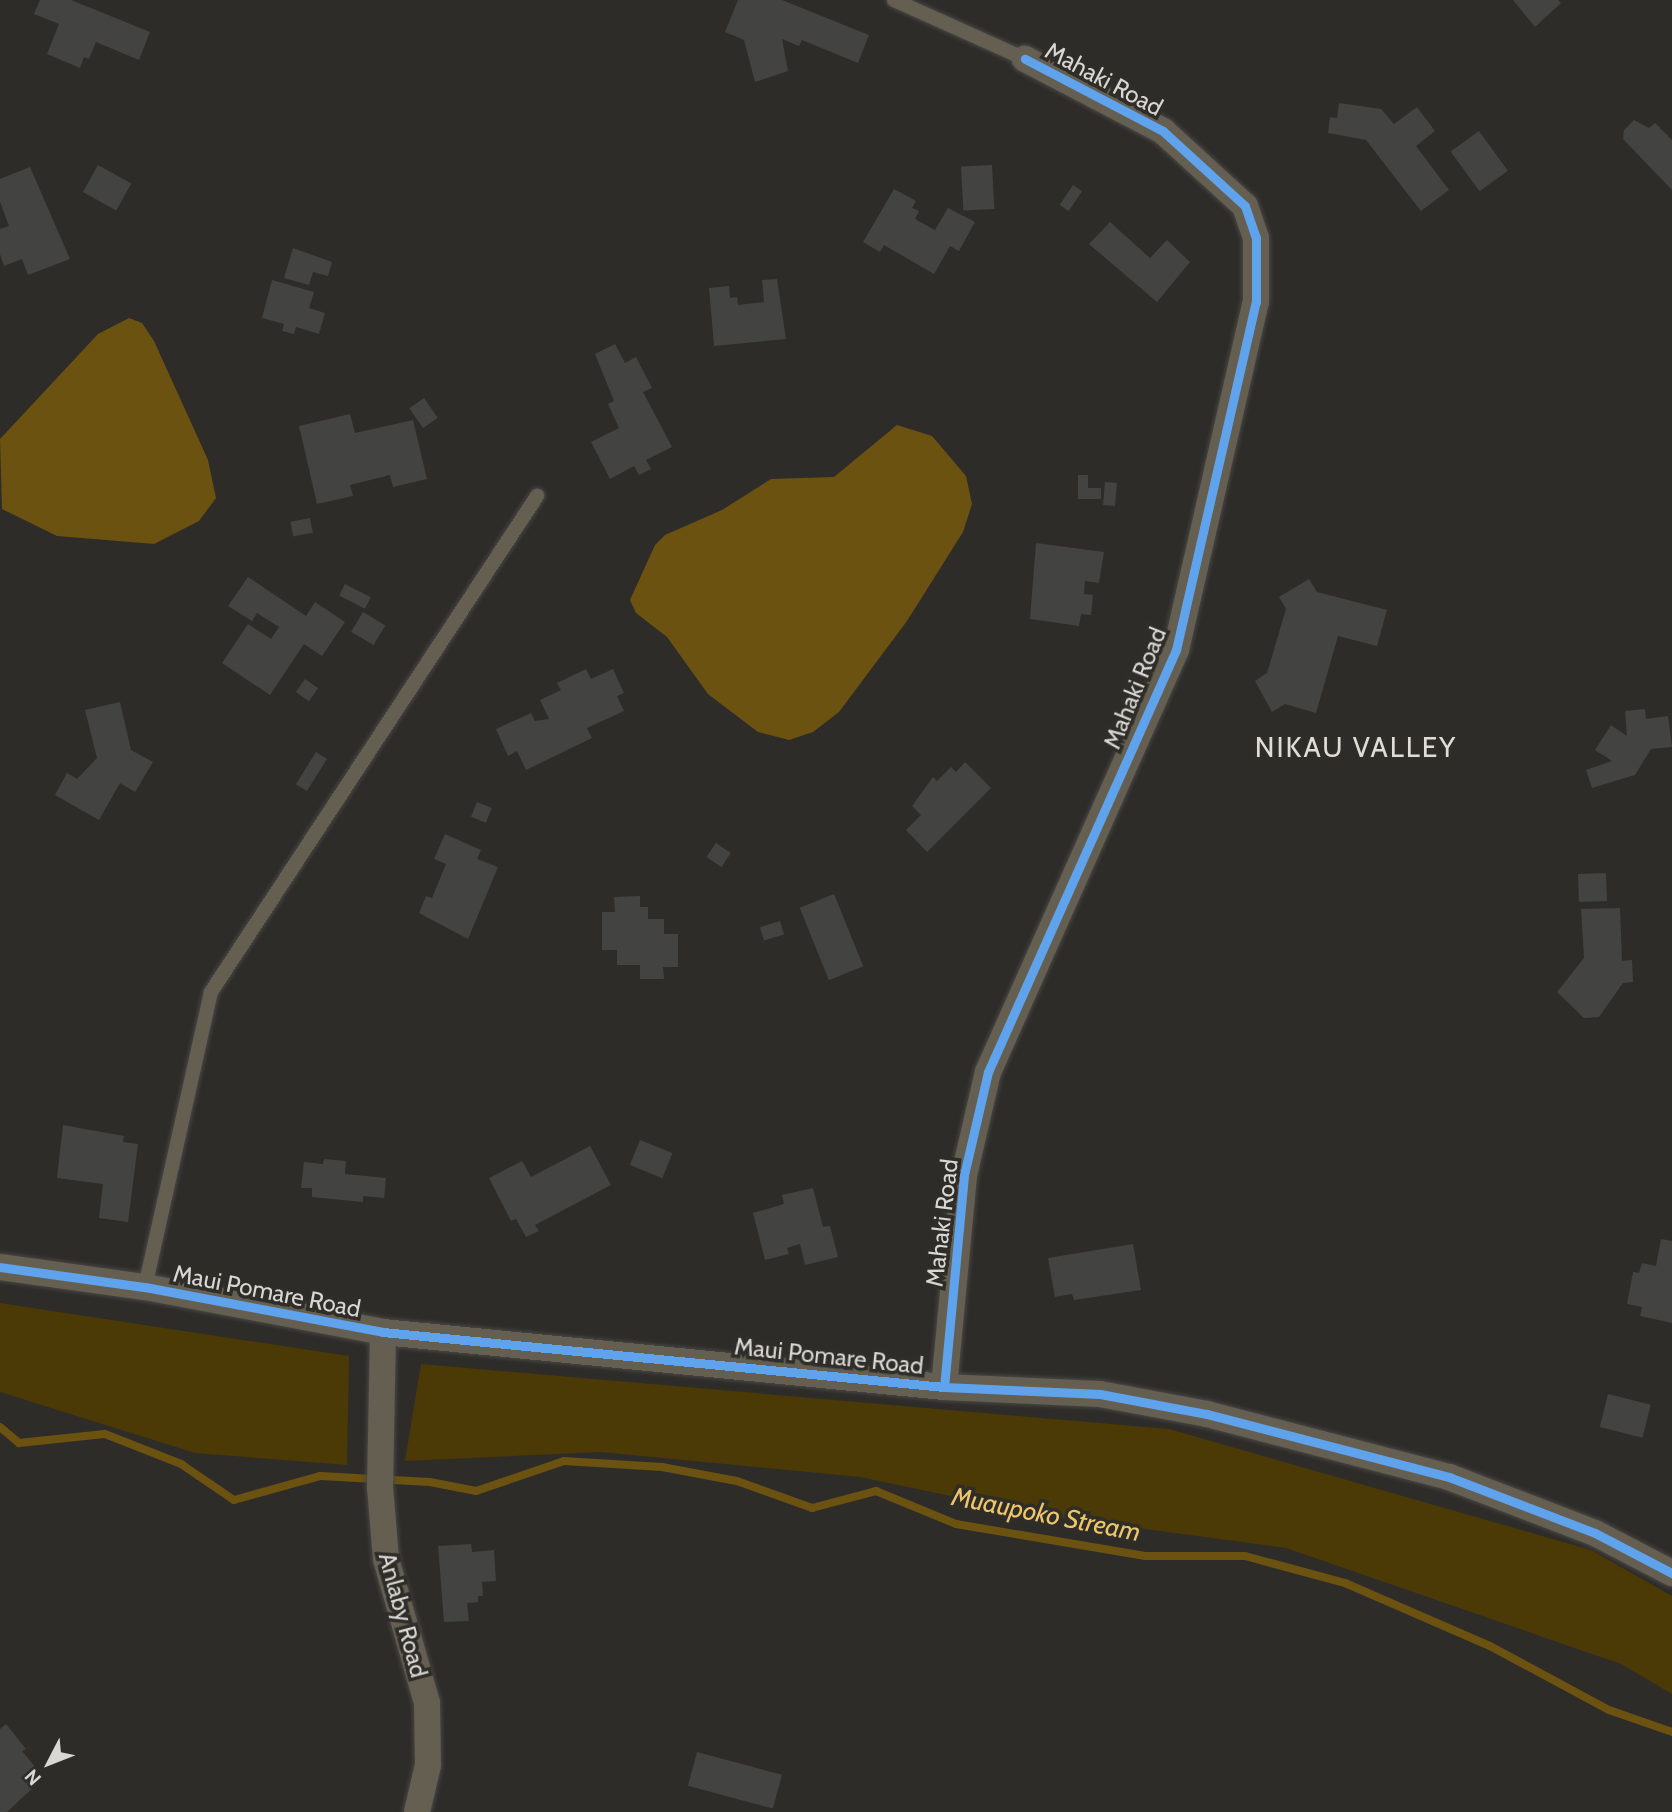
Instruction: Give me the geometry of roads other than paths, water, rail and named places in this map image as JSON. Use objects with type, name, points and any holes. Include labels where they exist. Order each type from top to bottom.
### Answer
[{"type":"street","name":"Mahaki Road","points":[[944,1387],[964,1175],[988,1072],[1176,650],[1256,302],[1256,238],[1245,206],[1163,131],[1026,59]]},
{"type":"street","name":"Maui Pomare Road","points":[[0,1267],[145,1287],[383,1332],[944,1387],[1100,1394],[1207,1414],[1449,1477],[1595,1533],[1672,1573]]},
{"type":"street","name":"Anlaby Road","points":[[383,1332],[380,1487],[386,1559],[427,1703],[428,1765],[417,1812]]},
{"type":"lane","name":"Mahaki Road","points":[[894,0],[1026,59]]},
{"type":"lane","points":[[145,1287],[211,992],[537,496]]},
{"type":"waterway","name":"Muaupoko Stream","points":[[0,1427],[19,1443],[105,1434],[181,1464],[234,1500],[320,1476],[430,1482],[476,1491],[564,1461],[662,1467],[737,1481],[812,1508],[876,1491],[956,1524],[1145,1556],[1245,1556],[1345,1583],[1490,1646],[1609,1710],[1672,1732]]},
{"type":"district","name":"NIKAU VALLEY","points":[[1356,747]]}]
